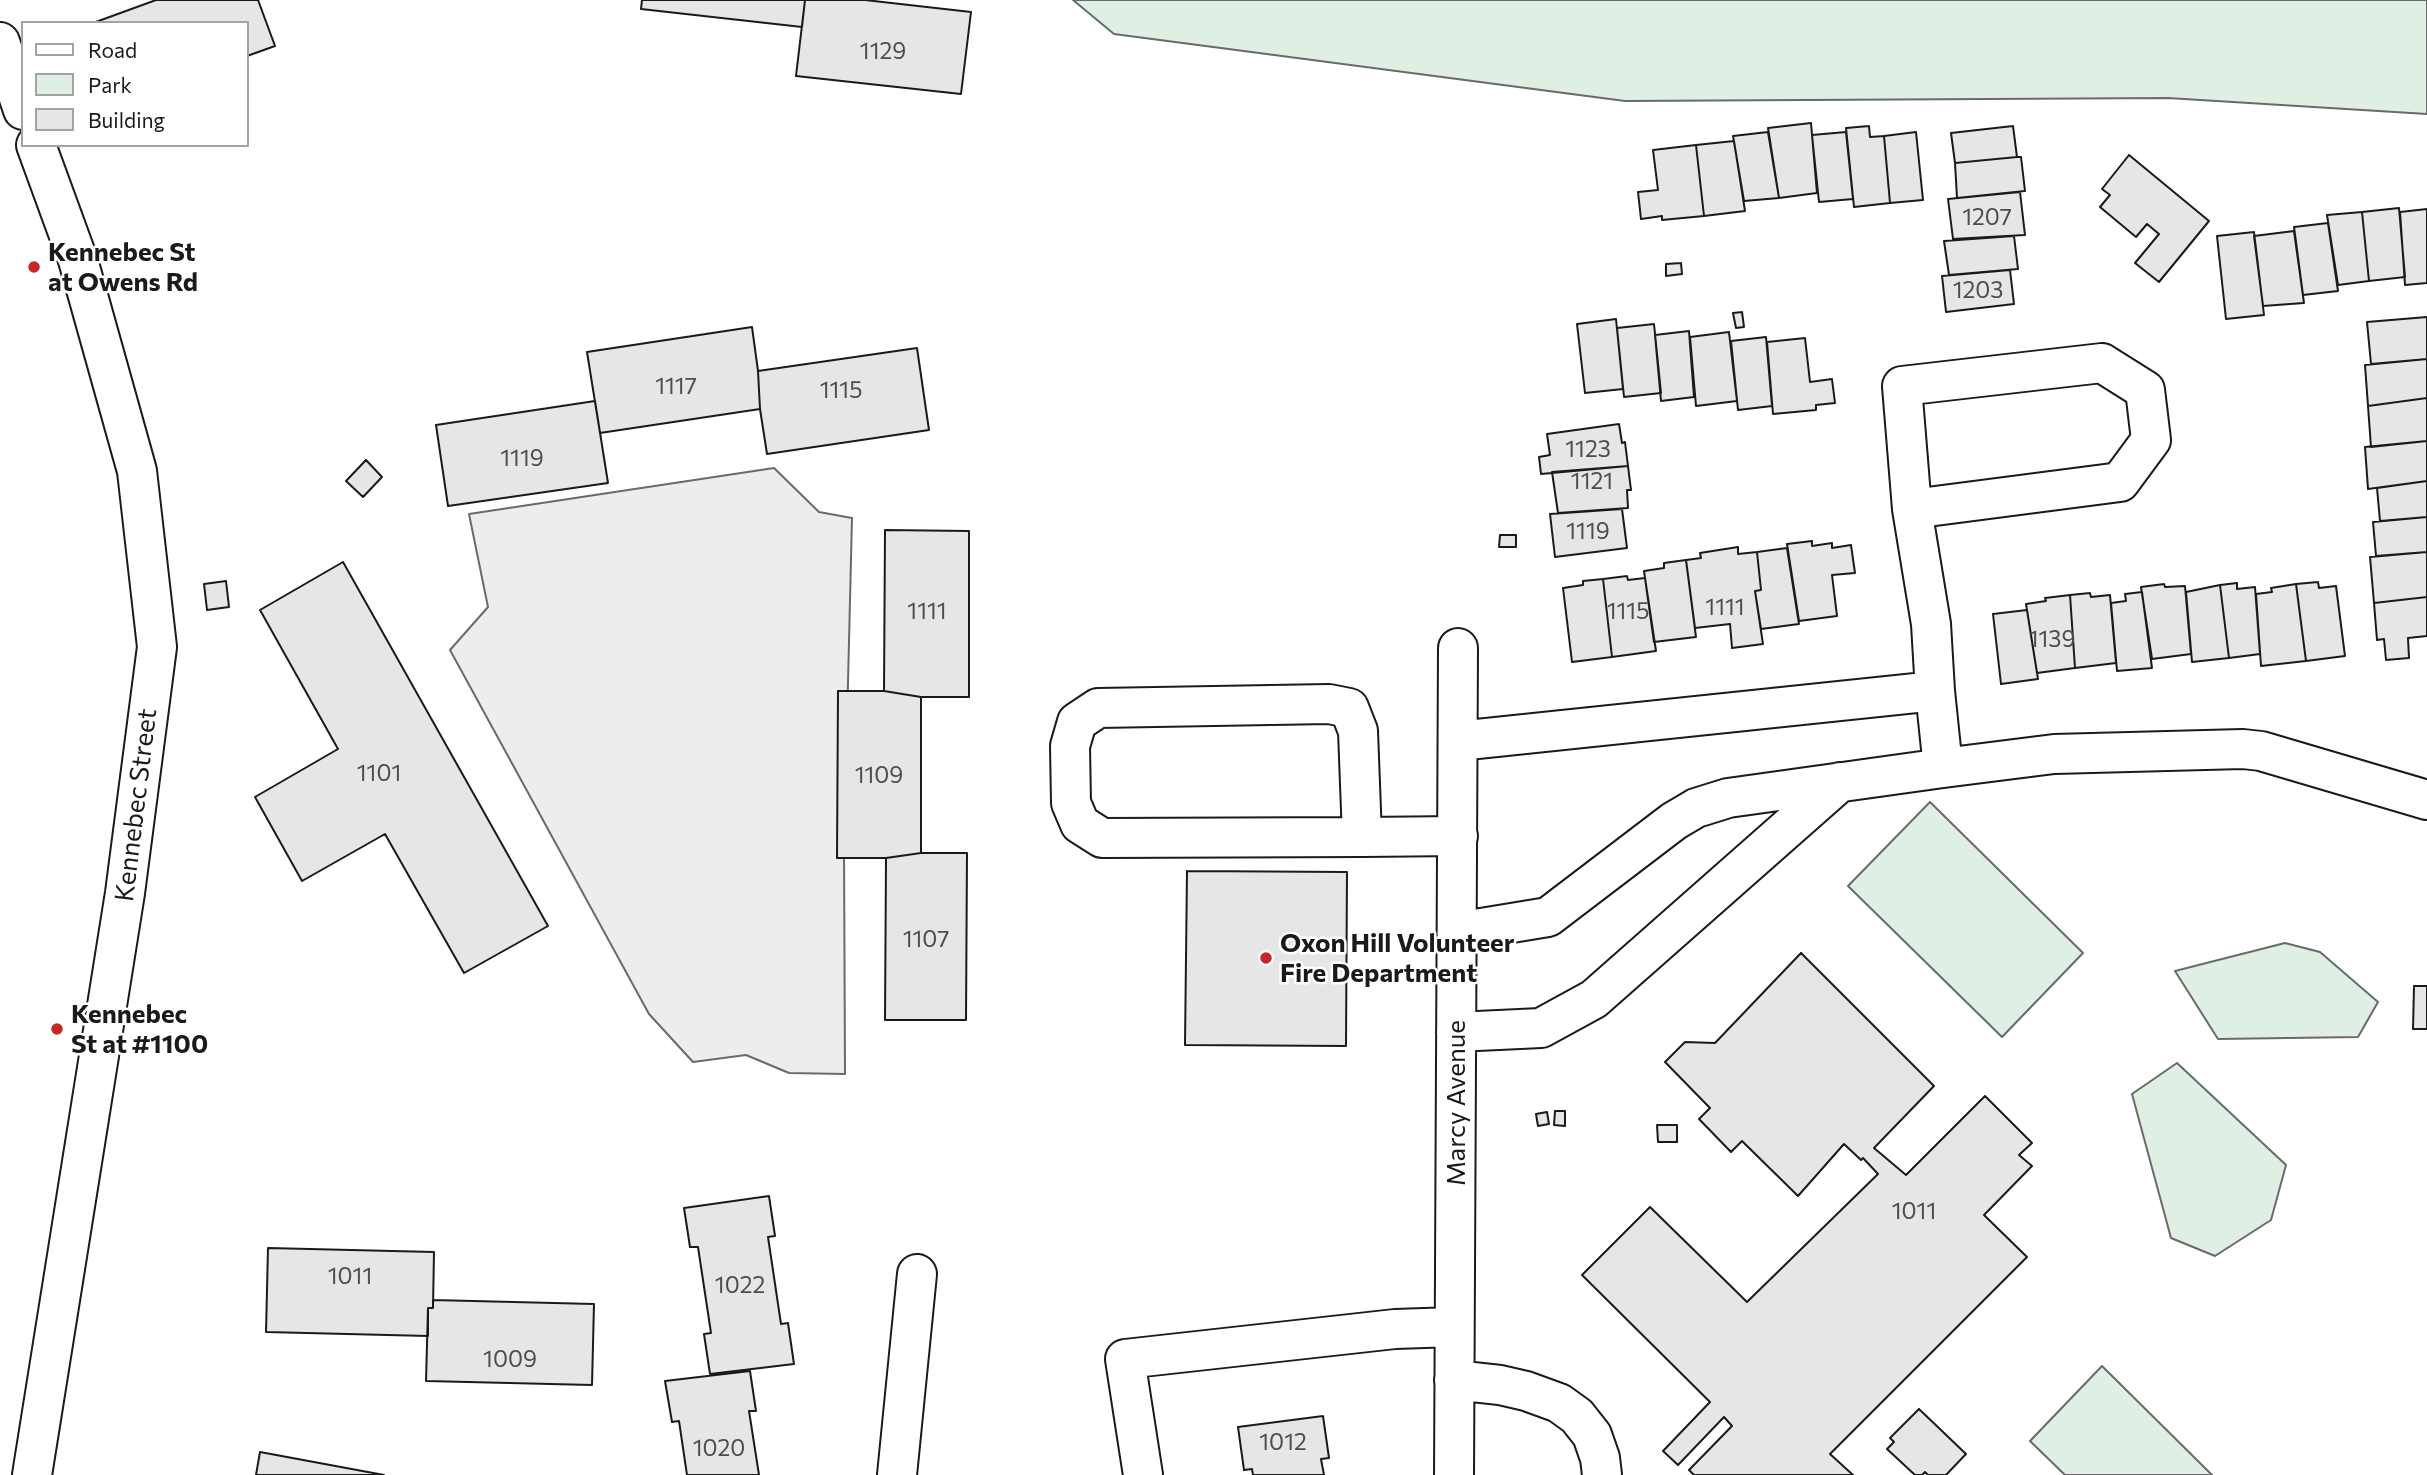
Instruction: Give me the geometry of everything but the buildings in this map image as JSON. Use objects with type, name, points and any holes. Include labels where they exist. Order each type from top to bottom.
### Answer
[{"type":"street","points":[[3,64],[21,105]]},
{"type":"street","name":"Kennebec Street","points":[[32,1475],[125,893],[157,647],[137,471],[78,260],[37,147]]},
{"type":"street","points":[[1912,509],[2120,482],[2151,440],[2145,390],[2102,363],[1902,386],[1912,509],[1931,624],[1942,768]]},
{"type":"street","name":"Marcy Avenue","points":[[1454,1475],[1458,648]]},
{"type":"street","points":[[1458,741],[1935,691]]},
{"type":"street","points":[[1362,837],[1358,731],[1349,708],[1329,704],[1098,708],[1077,722],[1070,746],[1071,803],[1080,824],[1102,838],[1362,837],[1458,836]]},
{"type":"street","points":[[1457,932],[1548,917],[1674,821],[1696,808],[1728,798],[1942,768],[2054,754],[2243,749],[2261,751],[2427,800]]},
{"type":"street","points":[[1456,1032],[1541,1028],[1594,999],[1840,782]]},
{"type":"street","points":[[897,1475],[917,1274]]},
{"type":"street","points":[[1143,1475],[1125,1359],[1395,1329],[1454,1326]]},
{"type":"street","points":[[1454,1380],[1513,1388],[1559,1403],[1577,1416],[1592,1436],[1600,1458],[1602,1475]]},
{"type":"green space","points":[[1073,0],[2427,0],[2427,114],[2168,98],[1625,101],[1114,34]]},
{"type":"green space","points":[[1930,802],[2083,953],[2002,1037],[1848,886]]},
{"type":"green space","points":[[2285,943],[2320,952],[2378,1002],[2358,1037],[2218,1039],[2175,971]]},
{"type":"green space","points":[[2177,1063],[2286,1165],[2271,1220],[2215,1256],[2171,1238],[2132,1094]]},
{"type":"green space","points":[[2102,1366],[2212,1475],[2065,1475],[2030,1441]]},
{"type":"shaded area","points":[[774,468],[819,512],[852,518],[844,847],[845,1074],[789,1073],[746,1055],[693,1062],[649,1014],[450,650],[488,607],[469,514]]},
{"type":"place","name":"Kennebec St at Owens Rd","points":[[34,267]]},
{"type":"place","name":"Oxon Hill Volunteer Fire Department","points":[[1266,958]]},
{"type":"place","name":"Kennebec St at #1100","points":[[57,1029]]}]
